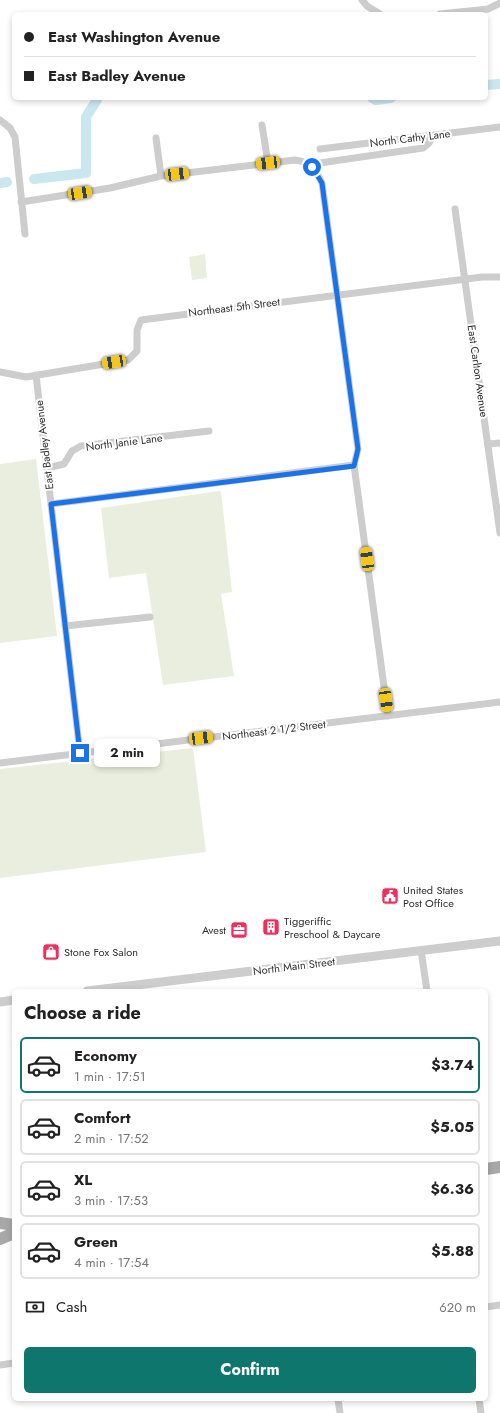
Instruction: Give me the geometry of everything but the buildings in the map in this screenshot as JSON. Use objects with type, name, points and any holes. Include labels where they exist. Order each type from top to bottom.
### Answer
[{"type":"main road","points":[[488,1168],[500,1167]]},
{"type":"main road","points":[[0,1223],[12,1225]]},
{"type":"main road","points":[[0,1239],[12,1234]]},
{"type":"street","points":[[362,0],[377,12]]},
{"type":"street","points":[[459,12],[488,9],[500,3]]},
{"type":"street","points":[[1,120],[15,136],[24,234]]},
{"type":"street","points":[[262,125],[268,163]]},
{"type":"street","name":"North Cathy Lane","points":[[320,149],[500,127]]},
{"type":"street","points":[[312,167],[320,163],[423,148],[430,143],[433,136]]},
{"type":"street","points":[[156,138],[162,176]]},
{"type":"street","points":[[22,202],[110,188],[162,176],[268,163],[295,160],[303,161],[312,167],[322,183],[358,449],[354,466],[388,716]]},
{"type":"street","name":"East Carlton Avenue","points":[[455,209],[500,534]]},
{"type":"street","name":"Northeast 5th Street","points":[[0,372],[26,376],[128,360],[137,351],[137,330],[141,320],[465,279],[500,277]]},
{"type":"street","name":"East Badley Avenue","points":[[36,374],[80,753]]},
{"type":"street","name":"North Janie Lane","points":[[47,468],[64,464],[72,451],[81,446],[210,431]]},
{"type":"street","points":[[488,444],[500,443]]},
{"type":"street","points":[[51,504],[354,466]]},
{"type":"street","points":[[65,626],[150,617]]},
{"type":"street","name":"Northeast 2 1/2 Street","points":[[0,763],[500,702]]},
{"type":"street","name":"North Main Street","points":[[103,989],[500,941]]},
{"type":"street","points":[[421,950],[427,989]]},
{"type":"street","points":[[0,1002],[12,1000]]},
{"type":"street","points":[[488,1307],[500,1305]]},
{"type":"street","points":[[0,1365],[12,1363]]},
{"type":"street","points":[[338,1401],[340,1413]]},
{"type":"street","points":[[479,1401],[481,1413]]},
{"type":"green space","points":[[205,254],[207,278],[192,280],[189,257]]},
{"type":"green space","points":[[36,459],[57,636],[0,643],[0,464]]},
{"type":"green space","points":[[221,491],[232,592],[221,594],[234,676],[163,685],[146,573],[109,578],[101,508]]},
{"type":"green space","points":[[193,748],[206,852],[0,878],[0,769]]},
{"type":"waterway","points":[[488,85],[500,84]]},
{"type":"waterway","points":[[34,179],[86,173],[86,117],[97,100]]},
{"type":"waterway","points":[[0,183],[7,182]]},
{"type":"place","name":"United States Post Office","points":[[390,896]]},
{"type":"place","name":"Tiggeriffic Preschool & Daycare","points":[[271,927]]},
{"type":"place","name":"Avest","points":[[239,930]]},
{"type":"place","name":"Stone Fox Salon","points":[[51,952]]},
{"type":"route","points":[[80,753],[51,504],[354,466],[358,449],[322,183],[312,167]]}]
